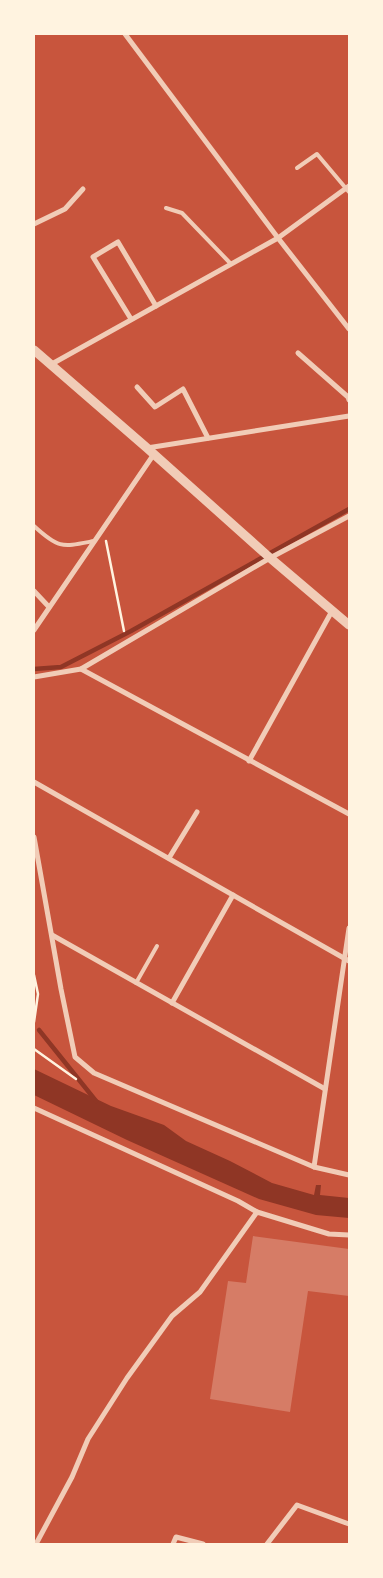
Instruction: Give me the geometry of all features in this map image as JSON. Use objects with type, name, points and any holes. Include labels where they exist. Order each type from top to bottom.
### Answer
[{"type":"street","points":[[125,34],[278,238],[349,328]]},
{"type":"street","points":[[34,224],[65,209],[83,189]]},
{"type":"street","points":[[50,364],[278,238],[348,189]]},
{"type":"street","points":[[132,319],[93,257],[118,242],[156,306]]},
{"type":"street","points":[[34,350],[349,625]]},
{"type":"street","points":[[298,353],[349,400]]},
{"type":"street","points":[[137,387],[155,407],[183,389],[208,438]]},
{"type":"street","points":[[34,630],[104,527],[151,451],[208,438],[349,416]]},
{"type":"street","points":[[34,678],[82,669],[267,555],[349,516]]},
{"type":"street","points":[[34,591],[49,608]]},
{"type":"street","points":[[249,761],[332,611]]},
{"type":"street","points":[[82,669],[349,814]]},
{"type":"street","points":[[34,782],[347,959]]},
{"type":"street","points":[[169,858],[197,812]]},
{"type":"street","points":[[34,837],[75,1057],[94,1073],[314,1167],[349,1176]]},
{"type":"street","points":[[172,1003],[233,895]]},
{"type":"street","points":[[314,1167],[347,959],[349,928]]},
{"type":"street","points":[[52,935],[325,1089]]},
{"type":"street","points":[[34,1108],[238,1201],[258,1212],[329,1234],[349,1235]]},
{"type":"street","points":[[36,1544],[72,1477],[88,1439],[127,1378],[172,1316],[200,1292],[258,1212]]},
{"type":"street","points":[[267,1544],[297,1505],[349,1524]]},
{"type":"street","points":[[173,1544],[176,1537],[202,1544]]},
{"type":"lane","points":[[297,168],[317,154],[348,189]]},
{"type":"lane","points":[[166,208],[182,213],[232,264]]},
{"type":"lane","points":[[34,526],[50,540],[65,546],[94,541]]},
{"type":"lane","points":[[136,983],[158,946]]},
{"type":"path","points":[[104,527],[123,628]]},
{"type":"path","points":[[34,974],[38,994],[34,1022]]},
{"type":"path","points":[[34,1048],[76,1079]]},
{"type":"shaded area","points":[[34,1069],[111,1106],[164,1125],[186,1141],[272,1183],[314,1195],[316,1185],[321,1185],[320,1195],[349,1198],[349,1218],[316,1215],[259,1199],[127,1140],[34,1095]]},
{"type":"building","points":[[253,1236],[349,1249],[349,1296],[308,1291],[290,1412],[210,1399],[228,1281],[246,1283]]},
{"type":"waterway","points":[[34,669],[61,667],[131,631],[349,509]]},
{"type":"waterway","points":[[39,1030],[96,1101]]}]
